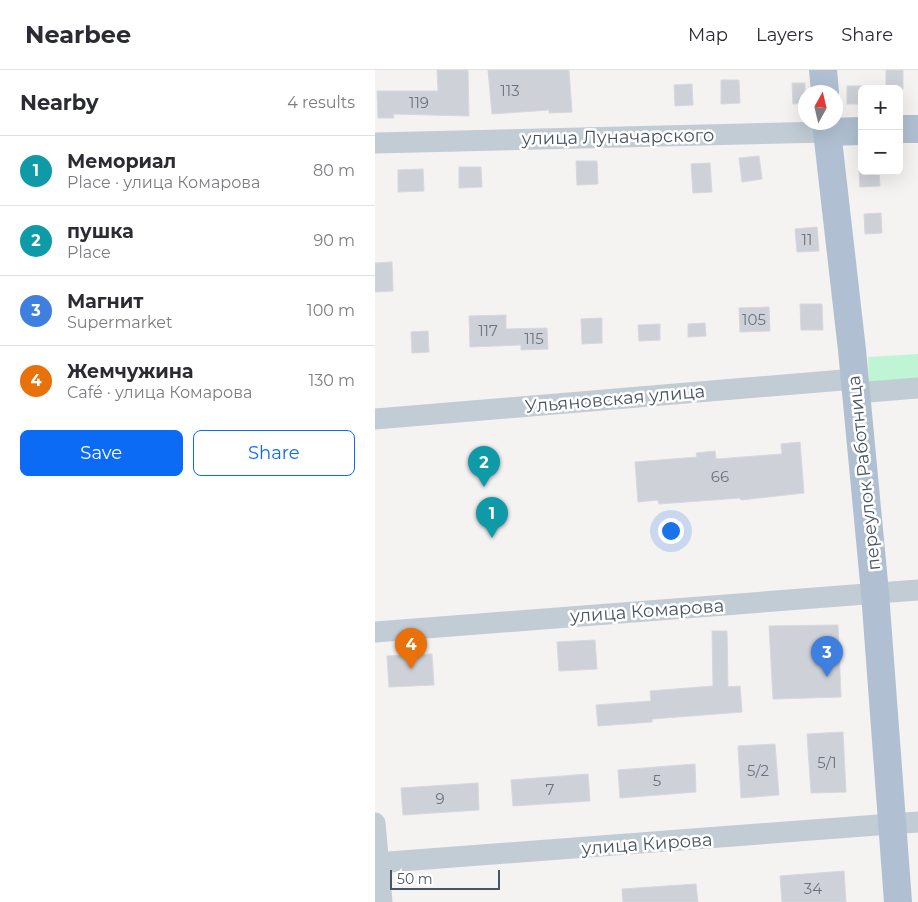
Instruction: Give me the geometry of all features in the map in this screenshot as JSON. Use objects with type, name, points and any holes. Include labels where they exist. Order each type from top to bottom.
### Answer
[{"type":"main road","points":[[823,70],[824,85]]},
{"type":"main road","name":"улица Луначарского","points":[[843,129],[858,131]]},
{"type":"main road","points":[[903,130],[918,129]]},
{"type":"main road","name":"переулок Работница","points":[[827,130],[875,593],[905,824],[897,902]]},
{"type":"street","name":"улица Луначарского","points":[[375,144],[798,128]]},
{"type":"street","name":"Ульяновская улица","points":[[375,419],[855,386],[918,388]]},
{"type":"street","name":"улица Комарова","points":[[375,632],[918,590]]},
{"type":"street","points":[[375,823],[377,863],[382,902]]},
{"type":"street","name":"улица Кирова","points":[[377,863],[905,824]]},
{"type":"green space","points":[[918,354],[918,382],[869,385],[868,357]]},
{"type":"building","points":[[437,70],[468,70],[469,116],[393,114],[394,118],[378,118],[377,91],[438,91]]},
{"type":"building","points":[[488,70],[569,70],[572,112],[549,113],[549,110],[492,114]]},
{"type":"building","points":[[886,70],[903,70],[903,85],[886,85]]},
{"type":"building","points":[[721,80],[739,80],[740,103],[721,104]]},
{"type":"building","points":[[792,83],[805,83],[805,85],[798,85],[798,104],[793,104]]},
{"type":"building","points":[[692,84],[693,105],[675,106],[674,85]]},
{"type":"building","points":[[847,86],[858,86],[858,104],[847,104]]},
{"type":"building","points":[[759,156],[762,179],[742,182],[739,158]]},
{"type":"building","points":[[576,161],[597,161],[598,184],[577,185]]},
{"type":"building","points":[[710,163],[712,192],[693,193],[691,164]]},
{"type":"building","points":[[459,167],[481,167],[482,187],[459,188]]},
{"type":"building","points":[[423,169],[424,191],[398,192],[398,170]]},
{"type":"building","points":[[859,175],[879,175],[880,186],[860,187]]},
{"type":"building","points":[[881,213],[882,233],[865,234],[864,214]]},
{"type":"building","points":[[817,227],[819,251],[797,252],[795,229]]},
{"type":"building","points":[[392,262],[393,291],[375,292],[375,263]]},
{"type":"building","points":[[800,304],[822,304],[823,330],[801,330]]},
{"type":"building","points":[[769,307],[770,331],[740,332],[739,308]]},
{"type":"building","points":[[506,315],[506,329],[547,328],[548,349],[521,350],[521,345],[470,347],[469,316]]},
{"type":"building","points":[[602,318],[602,343],[582,344],[581,319]]},
{"type":"building","points":[[705,323],[706,336],[688,337],[688,324]]},
{"type":"building","points":[[660,324],[660,340],[639,341],[638,325]]},
{"type":"building","points":[[428,331],[429,352],[412,353],[411,332]]},
{"type":"building","points":[[800,442],[804,493],[741,500],[740,498],[659,504],[658,500],[638,502],[635,462],[697,457],[696,453],[715,451],[716,459],[782,454],[781,444]]},
{"type":"building","points":[[838,625],[841,697],[773,699],[769,626]]},
{"type":"building","points":[[712,631],[727,631],[728,687],[740,686],[742,712],[652,719],[652,722],[598,726],[596,705],[651,701],[650,691],[713,686]]},
{"type":"building","points":[[595,640],[597,669],[559,671],[557,642]]},
{"type":"building","points":[[432,654],[434,685],[389,687],[387,656]]},
{"type":"building","points":[[843,732],[846,792],[811,793],[807,734]]},
{"type":"building","points":[[775,744],[779,795],[741,798],[738,746]]},
{"type":"building","points":[[695,764],[696,792],[620,798],[618,770]]},
{"type":"building","points":[[588,774],[590,801],[513,806],[511,780]]},
{"type":"building","points":[[478,783],[479,810],[403,815],[401,788]]},
{"type":"building","points":[[844,871],[846,902],[782,902],[780,876]]},
{"type":"building","points":[[696,884],[698,902],[623,902],[622,889]]},
{"type":"place","name":"пушка","points":[[484,487]]},
{"type":"place","name":"Мемориал","points":[[492,538]]},
{"type":"place","name":"Жемчужина","points":[[411,669]]},
{"type":"place","name":"Магнит","points":[[827,677]]}]
